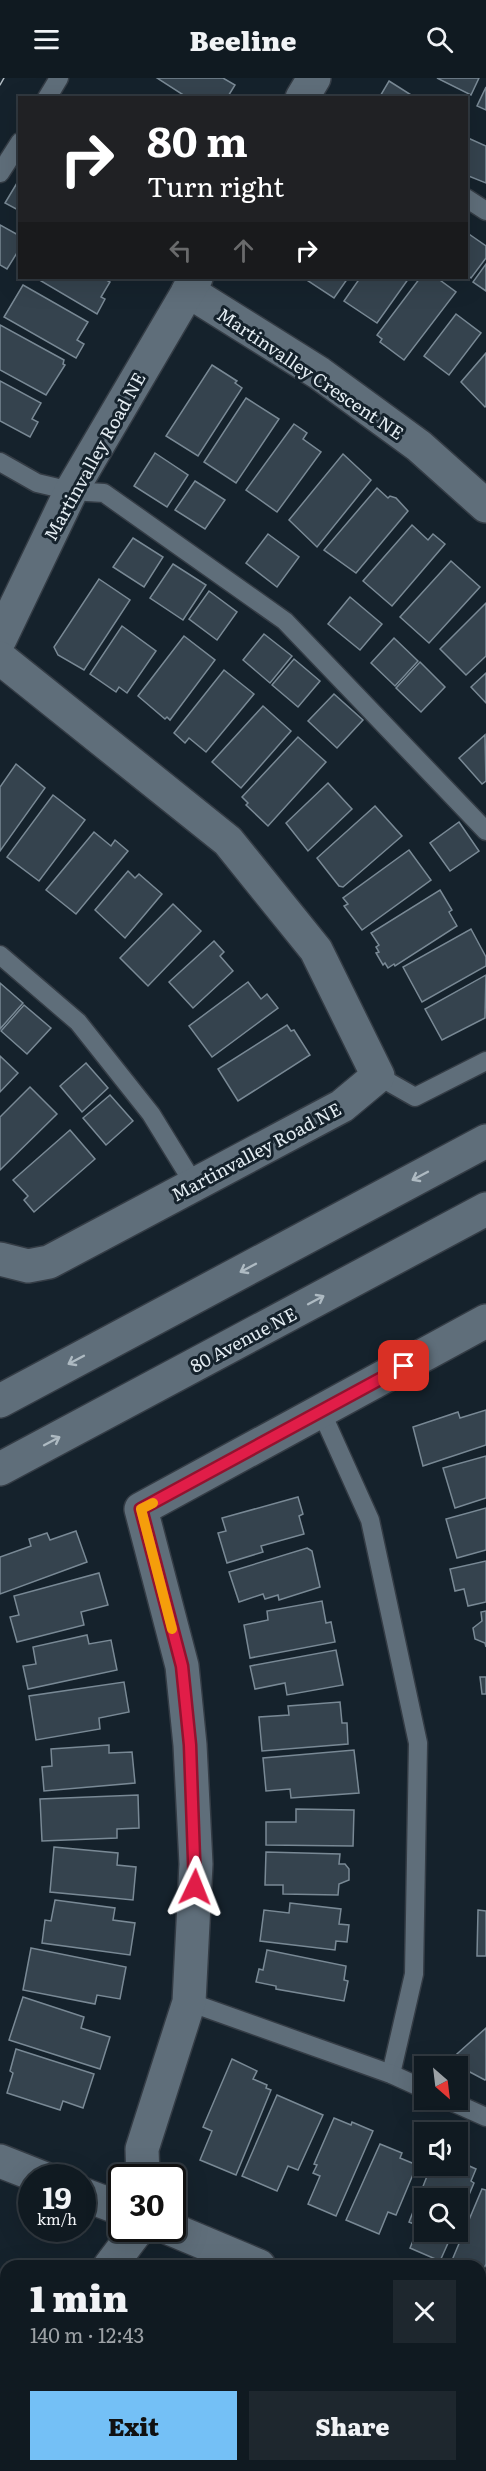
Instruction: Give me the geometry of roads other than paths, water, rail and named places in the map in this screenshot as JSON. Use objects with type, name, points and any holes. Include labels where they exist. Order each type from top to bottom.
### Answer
[{"type":"street","name":"Martinvalley Road NE","points":[[0,639],[71,490],[192,284]]},
{"type":"street","name":"Martinvalley Crescent NE","points":[[192,284],[419,446],[486,506]]},
{"type":"street","points":[[0,658],[228,841],[316,950],[378,1076]]},
{"type":"street","name":"Martinvalley Road NE","points":[[0,1259],[28,1266],[50,1262],[342,1106],[378,1076]]},
{"type":"street","points":[[0,1401],[486,1141]]},
{"type":"street","name":"80 Avenue NE","points":[[0,1469],[486,1209]]},
{"type":"street","points":[[142,2164],[141,2149],[189,2002],[196,1864],[190,1745],[182,1666],[141,1509],[486,1321]]},
{"type":"street","points":[[0,2161],[18,2168]]},
{"type":"street","points":[[186,2235],[246,2260]]},
{"type":"street","points":[[115,2260],[128,2242]]},
{"type":"lane","points":[[48,96],[60,78]]},
{"type":"lane","points":[[0,173],[18,145]]},
{"type":"lane","points":[[468,199],[486,211]]},
{"type":"lane","points":[[0,462],[37,483],[71,490],[104,493],[285,621],[486,831]]},
{"type":"lane","points":[[0,955],[78,1022],[151,1114],[194,1184]]},
{"type":"lane","points":[[378,1076],[415,1096],[486,1060]]},
{"type":"lane","points":[[321,1411],[370,1520],[418,1743],[414,1974],[391,2074]]},
{"type":"lane","points":[[189,2002],[391,2074],[414,2084]]},
{"type":"lane","points":[[468,2109],[486,2117]]},
{"type":"tram line","points":[[0,85],[4,78]]}]
